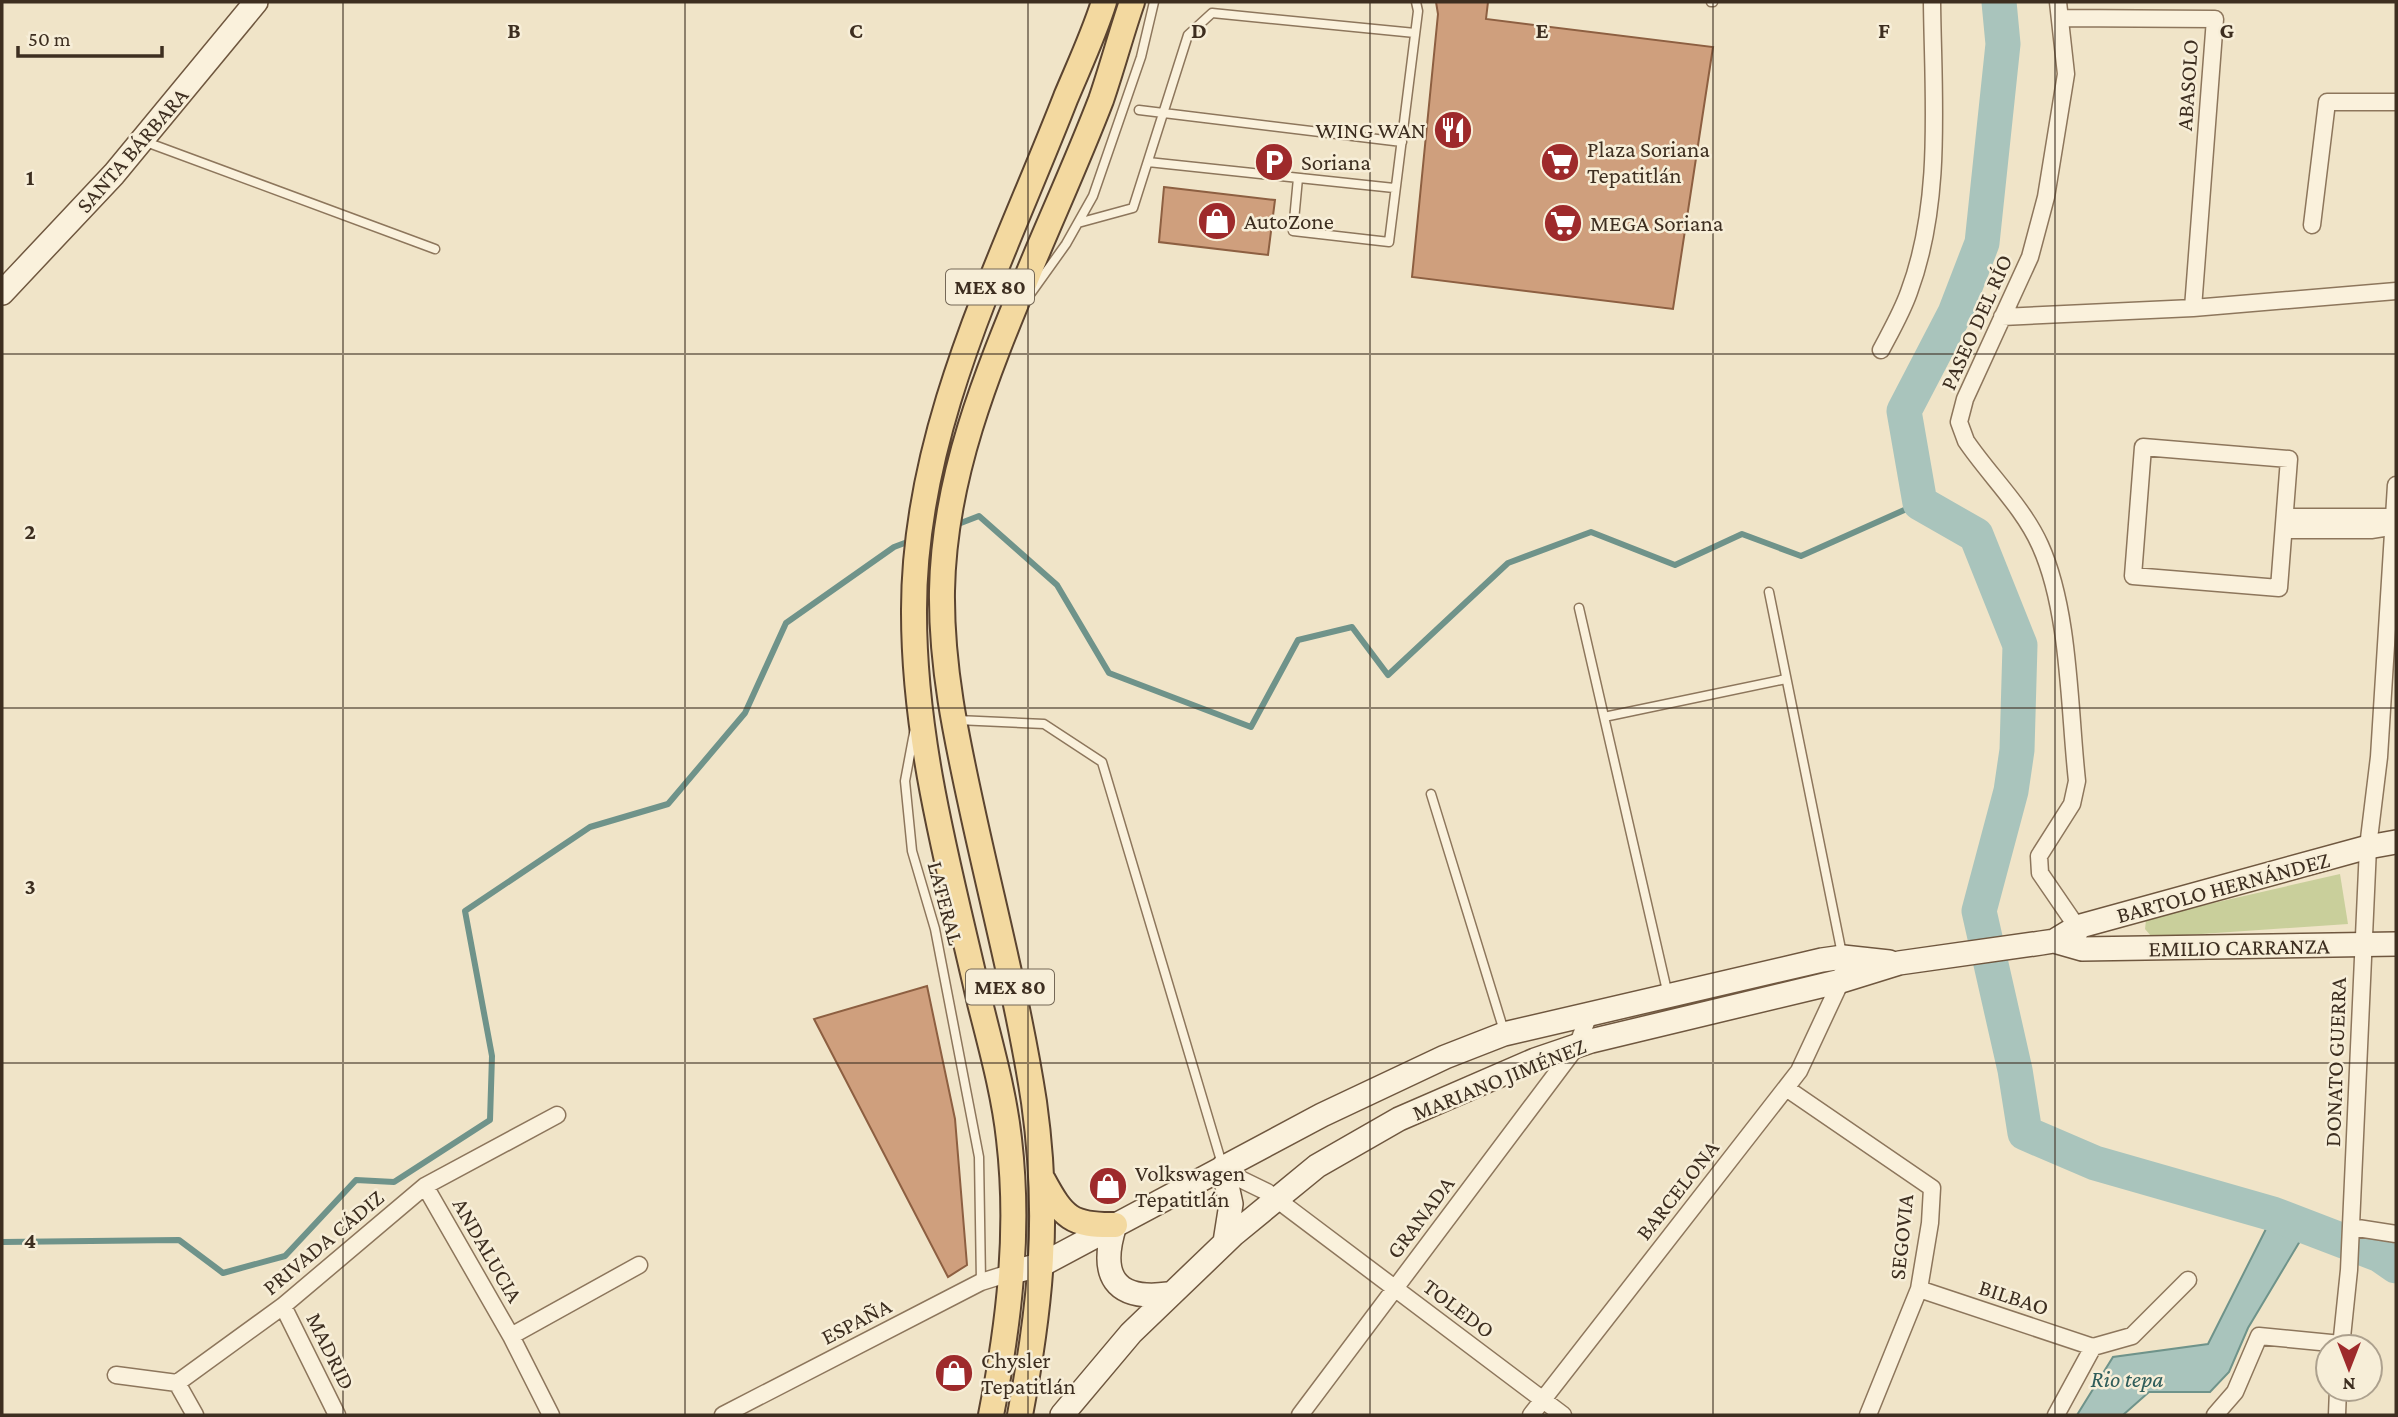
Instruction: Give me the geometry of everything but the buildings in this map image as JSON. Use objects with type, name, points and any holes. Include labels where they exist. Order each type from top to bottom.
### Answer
[{"type":"main road","name":"MEX 80","points":[[991,1415],[1013,1272],[1014,1196],[1009,1135],[930,787],[914,614],[916,563],[937,430],[964,351],[1104,2]]},
{"type":"main road","name":"MEX 80","points":[[1020,1415],[1039,1307],[1043,1264],[1042,1178],[1033,1101],[946,686],[942,592],[944,561],[954,484],[966,433],[1004,333],[1101,99],[1132,2]]},
{"type":"main road","points":[[1042,1178],[1057,1206],[1076,1222],[1091,1226],[1115,1225]]},
{"type":"street","name":"SANTA BÁRBARA","points":[[2,293],[143,141],[256,2]]},
{"type":"street","points":[[1881,350],[1909,294],[1925,231],[1933,141],[1932,2]]},
{"type":"street","name":"ABASOLO","points":[[2059,10],[2215,19],[2193,309]]},
{"type":"street","name":"PASEO DEL RÍO","points":[[2059,10],[2066,74],[2046,197],[2030,257],[1965,399],[1959,422],[1966,441],[2039,544],[2052,579],[2060,615],[2077,781],[2072,804],[2039,856],[2040,873],[2079,938]]},
{"type":"street","points":[[2312,225],[2328,102],[2396,102]]},
{"type":"street","points":[[2002,317],[2193,309],[2396,291]]},
{"type":"street","points":[[2143,447],[2290,459],[2285,523],[2279,588],[2133,576],[2143,447]]},
{"type":"street","name":"DONATO GUERRA","points":[[2342,1333],[2349,1270],[2368,847],[2379,757],[2396,485]]},
{"type":"street","points":[[2285,523],[2371,530],[2395,523]]},
{"type":"street","name":"BARTOLO HERNÁNDEZ","points":[[2047,942],[2079,938],[2368,847],[2396,842]]},
{"type":"street","name":"EMILIO CARRANZA","points":[[2079,938],[2362,946],[2396,944]]},
{"type":"street","name":"MARIANO JIMÉNEZ","points":[[1062,1415],[1130,1333],[1225,1242],[1317,1166],[1399,1119],[1535,1060],[1577,1046],[1841,982],[1899,963],[2047,942]]},
{"type":"street","points":[[1013,1272],[1043,1264],[1381,1086],[1504,1034],[1590,1012],[1843,957],[1899,963]]},
{"type":"street","points":[[1841,982],[1843,957]]},
{"type":"street","name":"BARCELONA","points":[[1531,1415],[1799,1071],[1841,982]]},
{"type":"street","name":"GRANADA","points":[[1300,1415],[1577,1046],[1590,1012]]},
{"type":"street","name":"SEGOVIA","points":[[1786,1088],[1932,1188],[1930,1223],[1920,1289],[1868,1415]]},
{"type":"street","name":"PRIVADA CÁDIZ","points":[[177,1383],[283,1306],[425,1186],[556,1115]]},
{"type":"street","points":[[1223,1167],[1231,1204],[1225,1242]]},
{"type":"street","name":"TOLEDO","points":[[1223,1167],[1276,1198],[1563,1415]]},
{"type":"street","name":"ANDALUCIA","points":[[425,1186],[511,1336],[551,1415]]},
{"type":"street","points":[[1115,1225],[1108,1261],[1116,1283],[1137,1296],[1168,1294]]},
{"type":"street","points":[[2351,1231],[2396,1234]]},
{"type":"street","name":"ANDALUCIA","points":[[511,1336],[639,1265]]},
{"type":"street","name":"ESPAÑA","points":[[723,1415],[981,1282],[1013,1272]]},
{"type":"street","points":[[2056,1415],[2093,1347],[2132,1336],[2188,1280]]},
{"type":"street","name":"BILBAO","points":[[1920,1289],[2093,1347]]},
{"type":"street","name":"MADRID","points":[[283,1306],[337,1415]]},
{"type":"street","points":[[2215,1415],[2235,1392],[2259,1336],[2314,1343]]},
{"type":"street","points":[[116,1375],[177,1383],[195,1415]]},
{"type":"lane","points":[[1004,333],[1078,223],[1093,196],[1124,105],[1154,2]]},
{"type":"lane","points":[[1298,178],[1293,231],[1390,243],[1394,188],[1415,33],[1416,2]]},
{"type":"lane","points":[[1078,223],[1133,208],[1188,35],[1212,13],[1415,33]]},
{"type":"lane","points":[[1139,110],[1402,142]]},
{"type":"lane","points":[[143,141],[435,249]]},
{"type":"lane","points":[[1148,162],[1394,188]]},
{"type":"lane","points":[[1769,592],[1843,957]]},
{"type":"lane","points":[[1579,608],[1668,995]]},
{"type":"lane","points":[[1604,717],[1786,679]]},
{"type":"lane","name":"LATERAL","points":[[920,700],[905,781],[912,851],[935,929],[979,1157],[981,1282]]},
{"type":"lane","points":[[953,720],[1044,724],[1102,762],[1223,1167]]},
{"type":"lane","points":[[1431,794],[1504,1034]]},
{"type":"green space","points":[[2340,874],[2348,924],[2158,937],[2151,936],[2145,929],[2146,920],[2152,917]]},
{"type":"water","name":"Rio tepa","points":[[2269,1223],[2300,1241],[2248,1328],[2229,1372],[2210,1392],[2149,1392],[2123,1415],[2077,1415],[2113,1357],[2208,1344]]},
{"type":"waterway","points":[[1999,2],[2003,44],[1982,243],[1955,313],[1904,411],[1920,503],[1976,535],[2020,645],[2017,750],[2011,791],[1979,911],[2015,1070],[2025,1133],[2095,1163],[2273,1214],[2380,1255],[2396,1266]]},
{"type":"waterway","points":[[953,526],[979,516],[1057,585],[1109,673],[1251,727],[1298,640],[1352,627],[1388,675],[1508,563],[1591,532],[1675,565],[1742,534],[1801,556],[1920,503]]},
{"type":"waterway","points":[[2,1242],[179,1240],[223,1273],[285,1256],[356,1180],[394,1182],[490,1120],[492,1056],[465,911],[590,827],[668,804],[745,713],[786,623],[894,547],[910,541]]},
{"type":"place","name":"WING WAN","points":[[1453,130]]},
{"type":"place","name":"Soriana","points":[[1274,162]]},
{"type":"place","name":"Plaza Soriana Tepatitlán","points":[[1560,162]]},
{"type":"place","name":"AutoZone","points":[[1217,221]]},
{"type":"place","name":"MEGA Soriana","points":[[1563,223]]},
{"type":"place","name":"Volkswagen Tepatitlán","points":[[1108,1186]]},
{"type":"place","name":"Chysler Tepatitlán","points":[[954,1373]]}]
